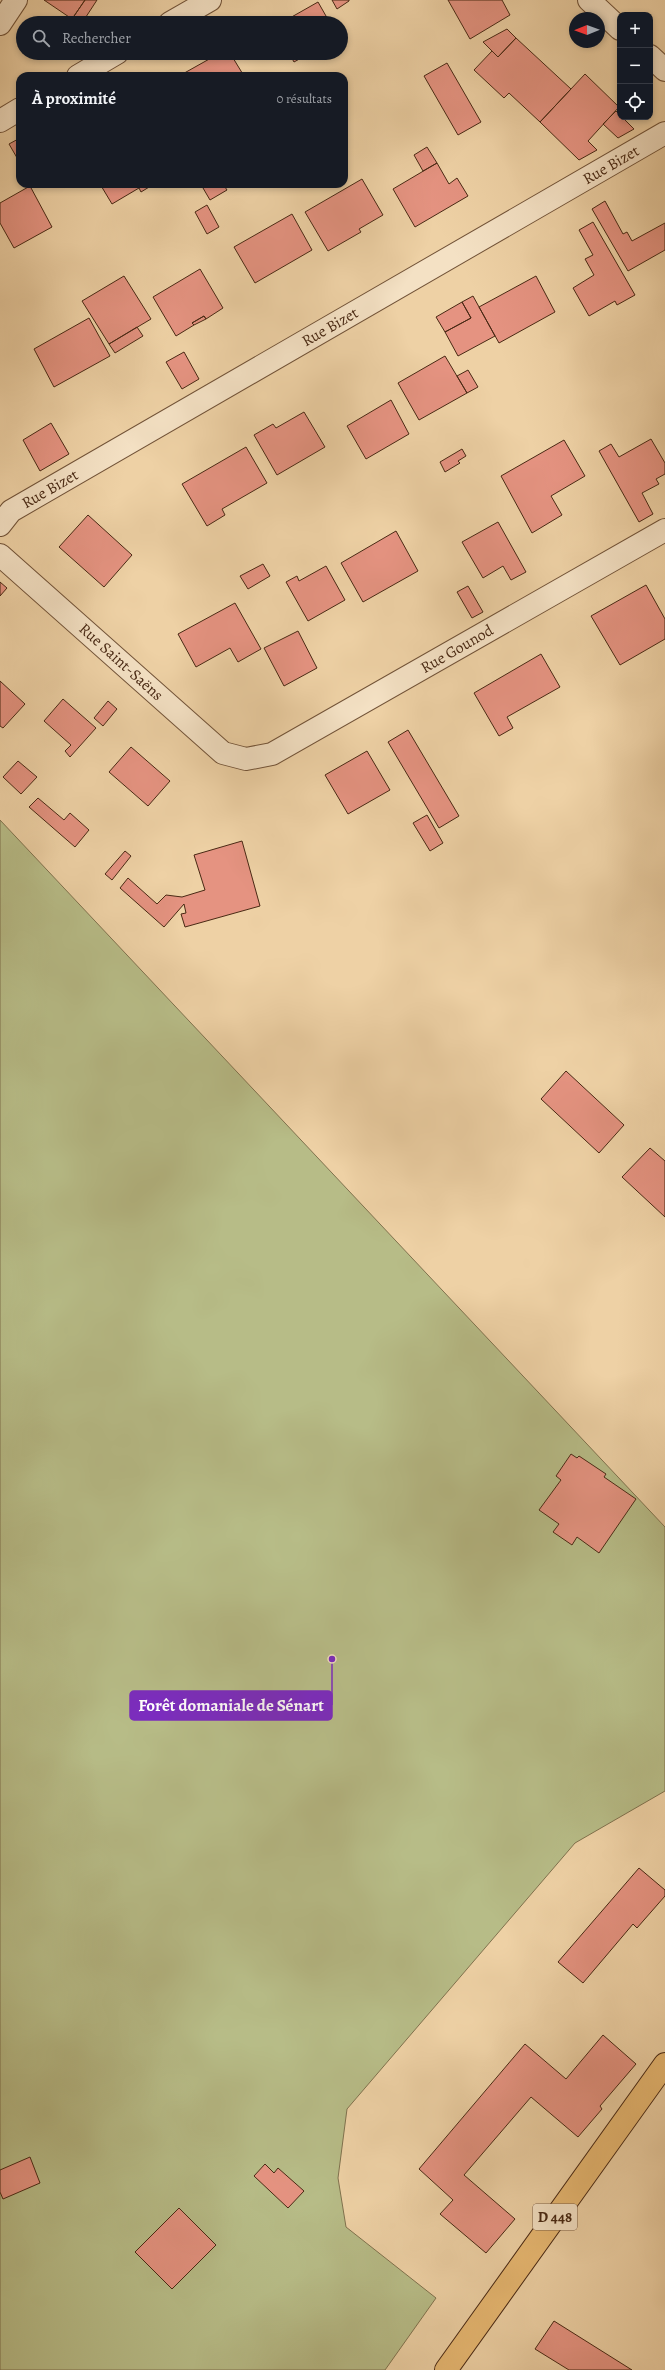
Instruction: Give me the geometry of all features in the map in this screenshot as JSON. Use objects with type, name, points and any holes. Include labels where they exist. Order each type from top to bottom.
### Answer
[{"type":"main road","name":"D 448","points":[[446,2370],[665,2064]]},
{"type":"street","points":[[0,24],[16,0]]},
{"type":"street","points":[[182,16],[210,0]]},
{"type":"street","points":[[588,0],[617,26]]},
{"type":"street","points":[[653,59],[665,70]]},
{"type":"street","points":[[85,72],[106,60]]},
{"type":"street","points":[[0,121],[16,111]]},
{"type":"street","name":"Rue Bizet","points":[[0,525],[11,511],[665,133]]},
{"type":"street","name":"Rue Gounod","points":[[246,759],[272,754],[665,530]]},
{"type":"street","name":"Rue Saint-Saëns","points":[[0,555],[223,753],[246,759]]},
{"type":"green space","points":[[0,820],[665,1527],[665,1791],[575,1843],[347,2109],[338,2178],[346,2227],[436,2298],[385,2370],[0,2370]]},
{"type":"building","points":[[44,0],[85,0],[74,16],[68,16]]},
{"type":"building","points":[[85,0],[97,0],[87,16],[74,16]]},
{"type":"building","points":[[332,0],[349,0],[349,1],[337,9]]},
{"type":"building","points":[[448,0],[502,0],[510,15],[470,39]]},
{"type":"building","points":[[318,2],[326,16],[293,16]]},
{"type":"building","points":[[507,29],[516,38],[498,57],[483,42]]},
{"type":"building","points":[[516,38],[571,89],[540,122],[509,93],[504,98],[474,70],[492,51],[498,57]]},
{"type":"building","points":[[208,60],[234,60],[242,72],[186,72]]},
{"type":"building","points":[[447,63],[481,122],[458,135],[424,76]]},
{"type":"building","points":[[585,74],[617,105],[617,109],[588,141],[597,150],[579,160],[540,122]]},
{"type":"building","points":[[616,111],[617,120],[625,120],[634,129],[618,138],[603,124]]},
{"type":"building","points":[[16,140],[16,156],[9,144]]},
{"type":"building","points":[[427,147],[437,163],[423,171],[414,155]]},
{"type":"building","points":[[437,163],[449,184],[457,178],[468,196],[415,227],[393,189]]},
{"type":"building","points":[[362,179],[383,215],[359,229],[361,232],[328,251],[305,212]]},
{"type":"building","points":[[26,188],[31,188],[52,227],[14,248],[0,223],[0,203]]},
{"type":"building","points":[[102,188],[139,188],[112,204]]},
{"type":"building","points":[[139,188],[148,188],[141,192]]},
{"type":"building","points":[[203,188],[226,188],[227,190],[210,200]]},
{"type":"building","points":[[605,201],[623,234],[627,232],[632,241],[665,223],[665,250],[628,271],[592,209]]},
{"type":"building","points":[[207,205],[219,227],[207,234],[195,212]]},
{"type":"building","points":[[292,214],[312,250],[255,283],[234,247]]},
{"type":"building","points":[[593,222],[635,295],[617,305],[615,301],[589,316],[573,288],[594,275],[585,259],[593,255],[579,230]]},
{"type":"building","points":[[200,269],[223,308],[206,319],[204,316],[192,323],[194,325],[176,336],[153,297]]},
{"type":"building","points":[[124,276],[151,319],[109,344],[82,301]]},
{"type":"building","points":[[536,276],[555,312],[499,343],[479,307]]},
{"type":"building","points":[[473,296],[495,336],[458,356],[445,332],[471,318],[462,302]]},
{"type":"building","points":[[462,302],[471,318],[445,332],[436,317]]},
{"type":"building","points":[[204,316],[206,319],[194,325],[192,323]]},
{"type":"building","points":[[89,318],[110,356],[54,387],[34,349]]},
{"type":"building","points":[[137,327],[143,336],[115,353],[109,344]]},
{"type":"building","points":[[184,352],[199,379],[182,389],[166,362]]},
{"type":"building","points":[[445,356],[467,393],[419,420],[398,383]]},
{"type":"building","points":[[468,370],[478,387],[467,393],[457,376]]},
{"type":"building","points":[[391,400],[409,434],[366,459],[347,426]]},
{"type":"building","points":[[304,412],[325,447],[277,475],[254,435],[273,424],[276,428]]},
{"type":"building","points":[[51,423],[69,454],[40,471],[23,440]]},
{"type":"building","points":[[651,439],[665,463],[665,474],[656,479],[659,484],[642,493],[653,514],[639,522],[599,451],[611,444],[619,457]]},
{"type":"building","points":[[564,440],[585,476],[551,496],[562,515],[532,533],[501,476]]},
{"type":"building","points":[[246,447],[267,483],[222,509],[225,515],[207,526],[182,484]]},
{"type":"building","points":[[462,449],[466,456],[458,461],[460,463],[445,472],[440,462]]},
{"type":"building","points":[[88,515],[132,555],[104,587],[59,547]]},
{"type":"building","points":[[498,522],[526,572],[511,580],[503,566],[483,578],[462,542]]},
{"type":"building","points":[[396,531],[418,571],[363,602],[341,563]]},
{"type":"building","points":[[263,564],[270,576],[248,589],[240,576]]},
{"type":"building","points":[[326,566],[345,600],[308,621],[286,582],[297,576],[299,581]]},
{"type":"building","points":[[0,582],[7,588],[0,596]]},
{"type":"building","points":[[646,585],[665,619],[665,639],[620,665],[591,616]]},
{"type":"building","points":[[468,586],[483,612],[472,618],[457,592]]},
{"type":"building","points":[[235,603],[261,649],[238,662],[230,648],[196,667],[178,634]]},
{"type":"building","points":[[298,631],[317,668],[284,686],[264,648]]},
{"type":"building","points":[[541,654],[560,687],[507,717],[513,728],[499,736],[474,693]]},
{"type":"building","points":[[0,681],[25,704],[3,728],[0,726]]},
{"type":"building","points":[[63,699],[96,728],[70,757],[65,751],[71,745],[44,721]]},
{"type":"building","points":[[108,701],[117,709],[103,726],[94,718]]},
{"type":"building","points":[[408,730],[459,816],[439,828],[388,742]]},
{"type":"building","points":[[131,747],[170,781],[148,806],[109,772]]},
{"type":"building","points":[[367,751],[390,790],[348,814],[325,775]]},
{"type":"building","points":[[18,761],[37,777],[21,794],[3,777]]},
{"type":"building","points":[[38,798],[64,820],[70,813],[89,830],[75,847],[29,807]]},
{"type":"building","points":[[427,815],[443,843],[430,851],[413,823]]},
{"type":"building","points":[[242,841],[260,906],[185,927],[181,914],[186,913],[184,904],[164,927],[120,888],[128,878],[157,904],[166,895],[182,897],[205,890],[194,855]]},
{"type":"building","points":[[125,851],[131,856],[112,880],[105,874]]},
{"type":"building","points":[[566,1071],[624,1125],[599,1153],[541,1099]]},
{"type":"building","points":[[650,1148],[665,1161],[665,1217],[622,1177]]},
{"type":"building","points":[[571,1454],[577,1458],[579,1456],[606,1474],[604,1477],[636,1499],[599,1553],[577,1537],[572,1545],[553,1532],[559,1524],[539,1510],[561,1480],[556,1476]]},
{"type":"building","points":[[639,1868],[665,1890],[665,1896],[637,1928],[633,1924],[583,1983],[558,1962]]},
{"type":"building","points":[[603,2035],[636,2064],[600,2106],[602,2109],[578,2137],[531,2097],[464,2175],[515,2219],[486,2253],[440,2214],[453,2200],[419,2169],[525,2044],[566,2079]]},
{"type":"building","points":[[30,2157],[40,2183],[3,2199],[0,2192],[0,2170]]},
{"type":"building","points":[[265,2164],[274,2173],[278,2168],[304,2191],[288,2208],[254,2176]]},
{"type":"building","points":[[179,2208],[216,2245],[172,2289],[135,2252]]},
{"type":"building","points":[[554,2321],[632,2370],[569,2370],[535,2349]]},
{"type":"place","name":"Forêt domaniale de Sénart","points":[[332,1659]]}]
